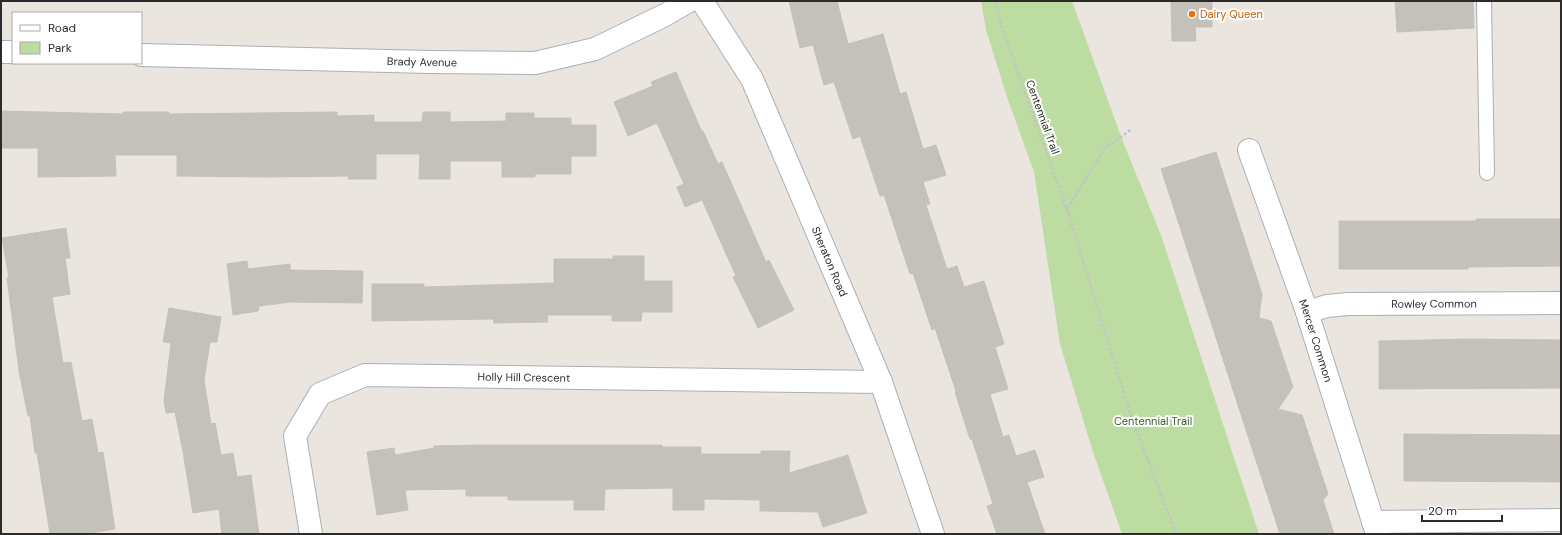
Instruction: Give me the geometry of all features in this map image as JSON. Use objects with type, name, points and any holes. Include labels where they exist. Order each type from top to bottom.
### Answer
[{"type":"street","name":"Brady Avenue","points":[[142,55],[534,63],[595,49],[665,15],[689,1]]},
{"type":"street","name":"Sheraton Road","points":[[702,1],[752,79],[881,382],[933,534]]},
{"type":"street","points":[[1,52],[12,52]]},
{"type":"street","name":"Mercer Common","points":[[1249,150],[1307,312],[1375,528]]},
{"type":"street","name":"Rowley Common","points":[[1307,312],[1327,306],[1348,304],[1561,303]]},
{"type":"street","name":"Holly Hill Crescent","points":[[311,534],[295,436],[320,394],[365,374],[881,382]]},
{"type":"street","points":[[1375,528],[1561,520]]},
{"type":"lane","points":[[1484,1],[1487,173]]},
{"type":"path","name":"Centennial Trail","points":[[996,1],[999,19],[1067,209],[1132,419],[1176,534]]},
{"type":"path","points":[[1067,209],[1104,149],[1132,129]]},
{"type":"green space","name":"Centennial Trail","points":[[981,1],[1072,1],[1123,142],[1161,235],[1259,534],[1122,534],[1093,452],[1060,344],[1034,172],[1008,100],[986,30]]},
{"type":"building","points":[[789,1],[837,1],[848,44],[883,34],[900,94],[906,92],[923,149],[936,145],[946,175],[923,182],[930,204],[926,205],[947,269],[957,266],[964,287],[984,281],[1004,344],[995,347],[1008,389],[990,394],[1003,437],[1009,435],[1016,456],[1035,450],[1044,477],[1027,482],[1045,534],[997,534],[987,506],[993,504],[972,439],[970,439],[935,328],[932,330],[913,273],[910,274],[884,195],[880,196],[860,136],[853,139],[834,82],[824,85],[813,45],[800,48]]},
{"type":"building","name":"Dairy Queen","points":[[1171,1],[1212,1],[1212,27],[1195,27],[1196,41],[1172,41]]},
{"type":"building","points":[[1395,1],[1473,1],[1474,28],[1397,32]]},
{"type":"building","points":[[676,72],[702,132],[703,131],[718,164],[722,162],[766,262],[769,260],[794,310],[758,328],[733,277],[736,276],[702,200],[685,207],[677,187],[684,184],[657,123],[628,136],[614,102],[653,86],[651,82]]},
{"type":"building","points":[[1,111],[123,114],[123,112],[169,112],[169,114],[337,112],[337,116],[374,115],[374,122],[422,122],[423,112],[450,112],[450,122],[506,121],[506,113],[534,113],[534,118],[571,118],[571,125],[596,125],[596,156],[571,156],[571,174],[535,174],[535,177],[502,177],[502,161],[450,161],[450,179],[419,179],[420,154],[376,154],[376,179],[348,179],[349,176],[177,176],[177,155],[115,155],[116,176],[38,177],[38,148],[1,148]]},
{"type":"building","points":[[1216,152],[1262,294],[1259,318],[1271,321],[1293,387],[1278,409],[1302,415],[1328,494],[1323,500],[1334,534],[1280,534],[1161,169]]},
{"type":"building","points":[[1476,219],[1561,219],[1561,266],[1468,267],[1468,269],[1339,269],[1339,221],[1476,221]]},
{"type":"building","points":[[66,228],[70,258],[65,258],[70,294],[52,297],[63,363],[71,362],[82,421],[92,419],[98,453],[103,452],[115,529],[84,534],[50,534],[37,453],[35,453],[30,416],[28,416],[19,371],[7,278],[9,278],[2,238]]},
{"type":"building","points":[[613,256],[644,256],[644,281],[672,281],[672,312],[642,312],[641,321],[612,321],[612,315],[547,315],[548,322],[494,323],[493,319],[372,321],[372,284],[424,284],[424,287],[554,283],[554,259],[613,259]]},
{"type":"building","points":[[247,261],[248,269],[290,264],[290,270],[363,271],[362,303],[291,302],[259,306],[258,311],[233,315],[227,264]]},
{"type":"building","points":[[169,308],[221,317],[217,342],[210,342],[204,380],[211,424],[215,423],[221,455],[233,453],[237,477],[251,475],[259,534],[222,534],[219,509],[193,513],[175,412],[166,413],[164,401],[171,343],[163,342]]},
{"type":"building","points":[[1470,339],[1561,340],[1561,388],[1379,389],[1379,341]]},
{"type":"building","points":[[1404,434],[1561,435],[1561,482],[1404,481]]},
{"type":"building","points":[[662,445],[662,447],[701,447],[701,454],[761,454],[761,451],[790,451],[789,473],[848,455],[867,513],[823,527],[818,512],[760,511],[760,500],[704,499],[704,510],[673,510],[673,488],[605,489],[604,510],[574,510],[574,500],[508,500],[508,496],[466,496],[466,489],[405,490],[408,510],[377,515],[367,452],[394,448],[395,455],[434,448],[434,446]]},
{"type":"place","name":"Dairy Queen","points":[[1192,14]]}]
